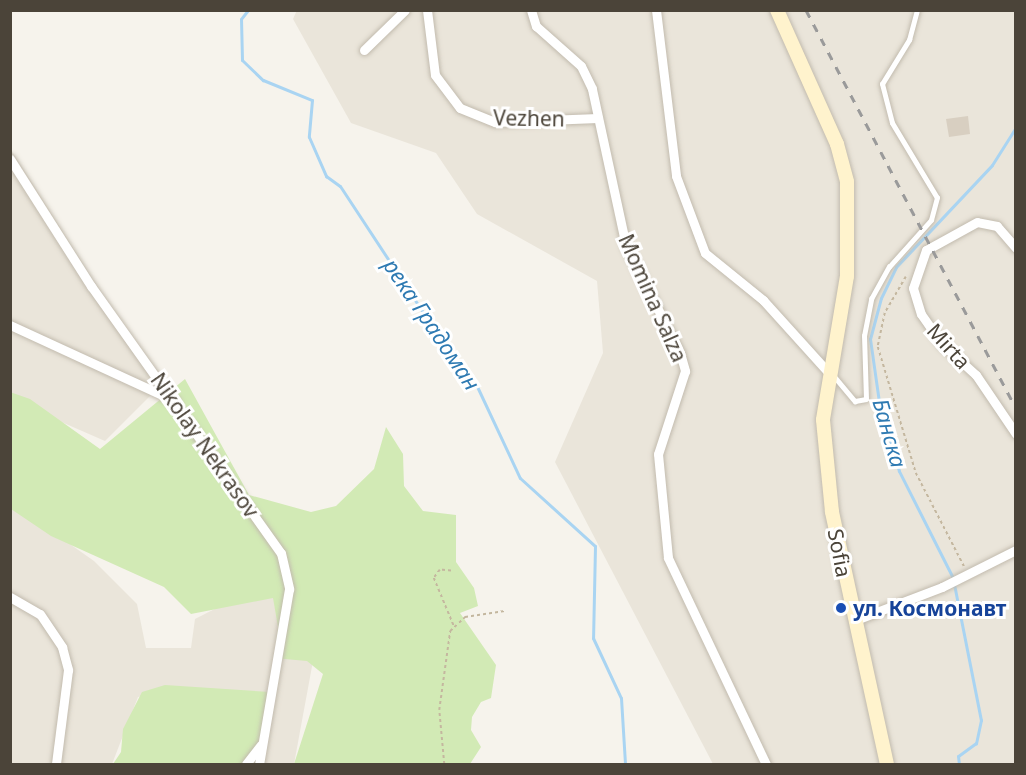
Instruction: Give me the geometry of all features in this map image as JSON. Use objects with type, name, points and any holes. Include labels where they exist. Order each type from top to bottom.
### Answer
[{"type":"street","points":[[364,50],[405,10]]},
{"type":"street","name":"Vezhen","points":[[427,10],[435,75],[460,108],[495,122],[598,118]]},
{"type":"street","name":"Momina Salza","points":[[531,10],[536,26],[581,66],[598,118],[626,246],[685,370],[658,454],[668,558],[766,765]]},
{"type":"street","points":[[656,10],[676,176],[705,253],[763,300],[829,373]]},
{"type":"street","name":"Sofia","points":[[777,10],[837,144],[847,182],[847,276],[829,373],[823,420],[832,512],[853,621],[887,765]]},
{"type":"street","name":"Nikolay Nekrasov","points":[[10,159],[91,286],[177,402],[281,554],[289,589],[276,686],[261,745],[259,765]]},
{"type":"street","points":[[918,264],[926,250],[976,222],[997,226],[1016,248]]},
{"type":"street","name":"Mirta","points":[[918,264],[913,288],[921,314],[942,344],[976,375],[1016,434]]},
{"type":"street","points":[[10,325],[177,402]]},
{"type":"street","points":[[853,621],[942,587],[1016,550]]},
{"type":"street","points":[[10,597],[40,614],[62,647],[68,670],[56,765]]},
{"type":"street","points":[[246,765],[261,745]]},
{"type":"lane","points":[[829,373],[855,401],[866,399],[864,336],[871,299],[888,267],[931,220],[938,198],[892,123],[882,84],[909,40],[917,10]]},
{"type":"path","points":[[918,264],[885,313],[878,347],[916,473],[966,576]]},
{"type":"path","points":[[444,765],[439,710],[454,626],[435,578],[440,570],[451,571]]},
{"type":"path","points":[[454,626],[465,617],[505,611]]},
{"type":"shaded area","points":[[297,10],[1015,11],[1015,764],[713,764],[555,462],[603,353],[597,281],[477,214],[436,153],[351,123],[293,19]]},
{"type":"shaded area","points":[[10,148],[160,386],[105,441],[11,400]]},
{"type":"shaded area","points":[[10,502],[94,561],[137,604],[146,648],[191,648],[195,619],[248,592],[278,592],[313,661],[294,764],[237,764],[184,687],[138,697],[112,764],[11,764]]},
{"type":"green space","points":[[185,379],[249,495],[311,512],[336,506],[374,469],[386,427],[403,454],[404,486],[423,511],[456,515],[456,562],[474,588],[478,606],[460,613],[496,665],[491,698],[481,702],[472,717],[471,730],[481,747],[470,764],[294,764],[323,674],[307,661],[274,658],[278,627],[273,598],[191,614],[164,587],[51,536],[11,509],[10,392],[30,399],[100,449]]},
{"type":"green space","points":[[165,685],[270,692],[257,764],[113,764],[121,752],[123,729],[142,692]]},
{"type":"building","points":[[968,116],[970,134],[949,137],[946,119]]},
{"type":"waterway","name":"река Градоман","points":[[248,10],[241,19],[242,60],[263,80],[312,100],[309,137],[326,176],[340,186],[441,340],[474,380],[520,478],[595,546],[593,638],[621,698],[625,764]]},
{"type":"waterway","name":"Банска","points":[[953,578],[899,471],[879,402],[870,339],[881,298],[896,267],[992,165],[1016,127]]},
{"type":"waterway","name":"Банска","points":[[954,584],[981,720],[976,743],[958,756],[959,764]]},
{"type":"railway","points":[[806,10],[1016,408]]},
{"type":"place","name":"ул. Космонавт","points":[[841,608]]}]
